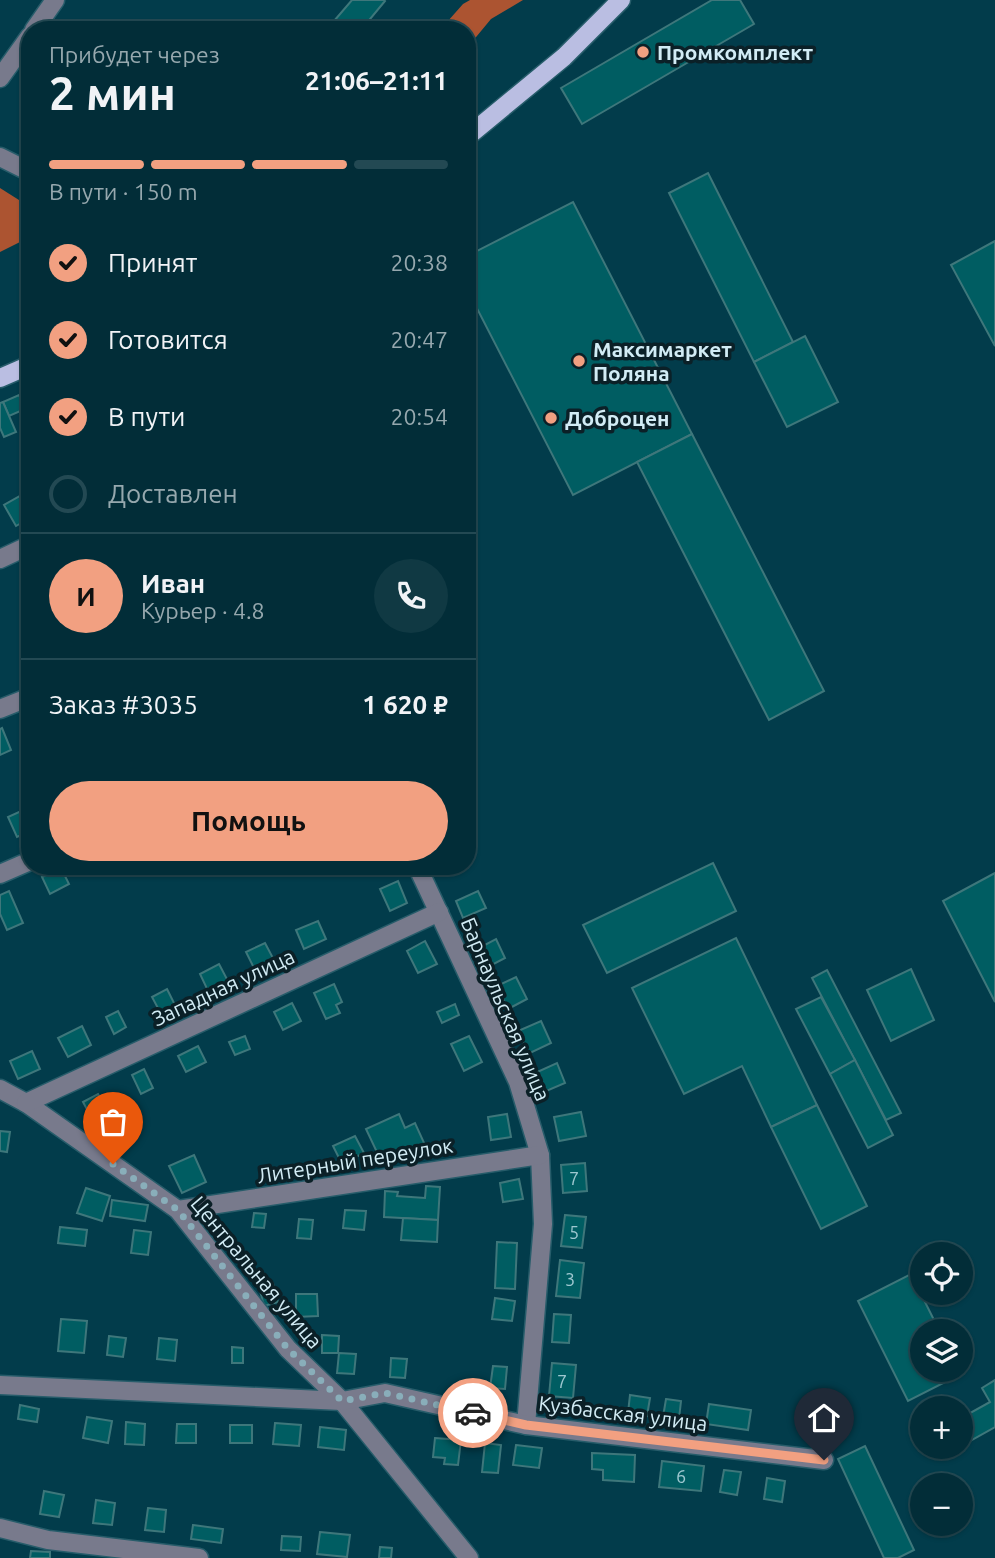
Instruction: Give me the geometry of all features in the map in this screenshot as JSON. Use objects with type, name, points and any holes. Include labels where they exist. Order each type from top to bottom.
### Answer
[{"type":"main road","points":[[476,130],[564,57],[621,0]]},
{"type":"main road","points":[[0,378],[21,369]]},
{"type":"street","points":[[40,21],[55,0]]},
{"type":"street","points":[[0,78],[21,49]]},
{"type":"street","points":[[0,157],[21,168]]},
{"type":"street","points":[[0,559],[21,549]]},
{"type":"street","points":[[0,709],[21,701]]},
{"type":"street","points":[[0,874],[21,865]]},
{"type":"street","name":"Барнаульская улица","points":[[421,875],[517,1082],[540,1155],[543,1224],[526,1425]]},
{"type":"street","name":"Западная улица","points":[[26,1103],[439,912]]},
{"type":"street","name":"Центральная улица","points":[[0,1089],[26,1103],[178,1210],[288,1349],[342,1401],[469,1558]]},
{"type":"street","name":"Литерный переулок","points":[[178,1210],[540,1155]]},
{"type":"street","name":"Кузбасская улица","points":[[0,1385],[342,1401],[385,1393],[526,1425],[824,1460]]},
{"type":"street","points":[[0,1528],[48,1540],[199,1558]]},
{"type":"shaded area","points":[[470,0],[523,0],[491,19],[476,37],[476,21],[448,21]]},
{"type":"shaded area","points":[[0,188],[21,201],[21,242],[0,252]]},
{"type":"building","points":[[352,0],[385,1],[368,21],[334,21]]},
{"type":"building","points":[[712,0],[740,0],[754,24],[582,124],[561,88]]},
{"type":"building","points":[[708,173],[793,342],[754,362],[669,193]]},
{"type":"building","name":"Максимаркет Поляна","points":[[573,202],[692,434],[573,495],[476,306],[476,251]]},
{"type":"building","points":[[995,241],[995,346],[951,265]]},
{"type":"building","points":[[805,336],[838,402],[787,427],[754,362]]},
{"type":"building","points":[[19,395],[21,411],[9,416],[3,402]]},
{"type":"building","points":[[3,402],[16,432],[4,437],[0,428],[0,403]]},
{"type":"building","points":[[692,434],[824,691],[769,720],[637,462]]},
{"type":"building","points":[[20,496],[21,523],[16,526],[4,505]]},
{"type":"building","points":[[2,728],[11,750],[0,755],[0,729]]},
{"type":"building","points":[[21,811],[21,835],[17,837],[8,817]]},
{"type":"building","points":[[713,863],[736,911],[607,973],[583,925]]},
{"type":"building","points":[[995,873],[995,1002],[943,901]]},
{"type":"building","points":[[64,875],[69,884],[50,894],[42,877]]},
{"type":"building","points":[[398,881],[407,903],[390,911],[380,889]]},
{"type":"building","points":[[9,891],[23,923],[7,930],[0,914],[0,895]]},
{"type":"building","points":[[478,891],[486,908],[463,918],[456,901]]},
{"type":"building","points":[[318,921],[326,939],[304,949],[296,930]]},
{"type":"building","points":[[736,938],[817,1105],[771,1127],[742,1066],[684,1094],[632,988]]},
{"type":"building","points":[[496,939],[505,958],[488,967],[479,948]]},
{"type":"building","points":[[425,941],[437,964],[418,973],[407,951]]},
{"type":"building","points":[[265,943],[274,960],[255,970],[246,952]]},
{"type":"building","points":[[219,964],[229,983],[209,993],[200,974]]},
{"type":"building","points":[[911,969],[934,1020],[891,1041],[867,990]]},
{"type":"building","points":[[827,970],[901,1113],[886,1120],[812,978]]},
{"type":"building","points":[[516,977],[527,999],[508,1009],[497,986]]},
{"type":"building","points":[[334,984],[342,1002],[336,1005],[340,1013],[326,1019],[314,993]]},
{"type":"building","points":[[167,989],[175,1005],[160,1012],[152,997]]},
{"type":"building","points":[[821,997],[855,1060],[830,1074],[796,1009]]},
{"type":"building","points":[[292,1003],[301,1021],[283,1030],[274,1012]]},
{"type":"building","points":[[455,1004],[459,1015],[442,1023],[437,1012]]},
{"type":"building","points":[[118,1011],[126,1027],[114,1034],[106,1017]]},
{"type":"building","points":[[541,1021],[551,1043],[528,1054],[518,1031]]},
{"type":"building","points":[[82,1026],[91,1045],[68,1057],[58,1038]]},
{"type":"building","points":[[245,1036],[250,1049],[235,1055],[229,1042]]},
{"type":"building","points":[[469,1036],[482,1062],[464,1071],[451,1044]]},
{"type":"building","points":[[198,1046],[206,1062],[186,1072],[178,1056]]},
{"type":"building","points":[[32,1051],[40,1069],[18,1079],[10,1061]]},
{"type":"building","points":[[855,1060],[893,1135],[868,1148],[830,1074]]},
{"type":"building","points":[[557,1063],[565,1083],[544,1092],[535,1073]]},
{"type":"building","points":[[144,1069],[153,1088],[141,1094],[132,1075]]},
{"type":"building","points":[[98,1094],[106,1110],[91,1117],[83,1102]]},
{"type":"building","points":[[817,1105],[867,1206],[821,1229],[771,1127]]},
{"type":"building","points":[[581,1112],[586,1136],[559,1141],[554,1117]]},
{"type":"building","points":[[399,1114],[405,1128],[415,1123],[425,1145],[383,1165],[366,1129]]},
{"type":"building","points":[[507,1114],[511,1137],[491,1140],[488,1117]]},
{"type":"building","points":[[0,1131],[10,1132],[7,1152],[0,1151]]},
{"type":"building","points":[[355,1136],[364,1153],[342,1164],[333,1146]]},
{"type":"building","points":[[194,1155],[206,1182],[182,1193],[169,1166]]},
{"type":"building","points":[[585,1163],[587,1191],[563,1193],[561,1165]]},
{"type":"building","points":[[519,1179],[523,1199],[503,1202],[500,1183]]},
{"type":"building","points":[[426,1186],[440,1187],[438,1220],[384,1217],[385,1191],[398,1192],[397,1196],[425,1198]]},
{"type":"building","points":[[86,1188],[110,1196],[102,1221],[77,1213]]},
{"type":"building","points":[[112,1200],[148,1205],[145,1221],[110,1216]]},
{"type":"building","points":[[345,1210],[366,1211],[364,1230],[343,1228]]},
{"type":"building","points":[[254,1213],[266,1214],[264,1228],[252,1227]]},
{"type":"building","points":[[565,1215],[586,1217],[582,1248],[561,1246]]},
{"type":"building","points":[[403,1218],[438,1220],[437,1242],[401,1240]]},
{"type":"building","points":[[299,1219],[313,1220],[311,1239],[297,1238]]},
{"type":"building","points":[[60,1227],[87,1230],[85,1246],[58,1243]]},
{"type":"building","points":[[134,1230],[151,1232],[148,1255],[131,1253]]},
{"type":"building","points":[[497,1242],[517,1243],[515,1289],[495,1288]]},
{"type":"building","points":[[560,1260],[584,1263],[580,1298],[556,1296]]},
{"type":"building","points":[[910,1275],[910,1305],[926,1305],[934,1319],[910,1319],[910,1382],[945,1382],[918,1396],[910,1396],[908,1401],[858,1301]]},
{"type":"building","points":[[273,1283],[278,1302],[264,1306],[259,1287]]},
{"type":"building","points":[[296,1294],[317,1294],[318,1316],[296,1317]]},
{"type":"building","points":[[495,1298],[515,1301],[512,1321],[492,1319]]},
{"type":"building","points":[[554,1314],[571,1315],[569,1343],[552,1342]]},
{"type":"building","points":[[61,1319],[87,1321],[84,1353],[58,1351]]},
{"type":"building","points":[[322,1335],[339,1336],[338,1353],[322,1353]]},
{"type":"building","points":[[109,1336],[126,1338],[123,1357],[107,1355]]},
{"type":"building","points":[[159,1338],[177,1340],[175,1361],[157,1359]]},
{"type":"building","points":[[232,1347],[243,1348],[243,1363],[232,1363]]},
{"type":"building","points":[[339,1353],[356,1354],[354,1374],[337,1373]]},
{"type":"building","points":[[391,1358],[407,1359],[405,1378],[390,1377]]},
{"type":"building","points":[[552,1363],[576,1365],[573,1398],[549,1396]]},
{"type":"building","points":[[493,1366],[507,1367],[505,1389],[490,1388]]},
{"type":"building","points":[[995,1380],[995,1427],[973,1439],[973,1411],[990,1402],[982,1388]]},
{"type":"building","points":[[630,1395],[650,1398],[647,1416],[628,1413]]},
{"type":"building","points":[[666,1399],[681,1401],[679,1419],[663,1417]]},
{"type":"building","points":[[709,1404],[751,1410],[748,1430],[706,1424]]},
{"type":"building","points":[[20,1405],[39,1409],[37,1422],[18,1419]]},
{"type":"building","points":[[87,1417],[112,1421],[108,1443],[83,1438]]},
{"type":"building","points":[[126,1422],[145,1424],[144,1445],[125,1444]]},
{"type":"building","points":[[275,1423],[301,1425],[299,1446],[273,1444]]},
{"type":"building","points":[[177,1424],[196,1424],[196,1443],[176,1443]]},
{"type":"building","points":[[230,1425],[252,1425],[252,1443],[230,1443]]},
{"type":"building","points":[[320,1427],[346,1430],[344,1450],[318,1447]]},
{"type":"building","points":[[435,1438],[461,1440],[458,1465],[444,1464],[445,1458],[433,1457]]},
{"type":"building","points":[[485,1443],[501,1445],[498,1473],[482,1472]]},
{"type":"building","points":[[516,1445],[542,1448],[539,1468],[513,1465]]},
{"type":"building","points":[[865,1446],[914,1550],[898,1558],[884,1558],[838,1459]]},
{"type":"building","points":[[592,1453],[635,1455],[634,1482],[603,1480],[603,1470],[592,1469]]},
{"type":"building","points":[[662,1461],[704,1466],[701,1491],[659,1487]]},
{"type":"building","points":[[724,1470],[741,1472],[737,1495],[720,1492]]},
{"type":"building","points":[[767,1478],[785,1481],[782,1502],[764,1499]]},
{"type":"building","points":[[44,1491],[64,1495],[59,1517],[40,1514]]},
{"type":"building","points":[[96,1500],[115,1503],[112,1525],[93,1523]]},
{"type":"building","points":[[148,1508],[166,1510],[164,1532],[145,1530]]},
{"type":"building","points":[[193,1525],[223,1529],[221,1543],[191,1539]]},
{"type":"building","points":[[320,1532],[350,1535],[347,1557],[317,1554]]},
{"type":"building","points":[[282,1536],[301,1537],[300,1551],[281,1550]]},
{"type":"building","points":[[380,1547],[392,1548],[391,1558],[379,1558]]},
{"type":"building","points":[[31,1551],[50,1552],[50,1558],[30,1558]]},
{"type":"way so far","points":[[113,1164],[178,1210],[288,1349],[342,1401],[385,1393],[473,1413]]},
{"type":"place","name":"Промкомплект","points":[[643,52]]},
{"type":"place","name":"Максимаркет Поляна","points":[[579,361]]},
{"type":"place","name":"Доброцен","points":[[551,418]]},
{"type":"route","points":[[473,1413],[526,1425],[824,1460]]}]
